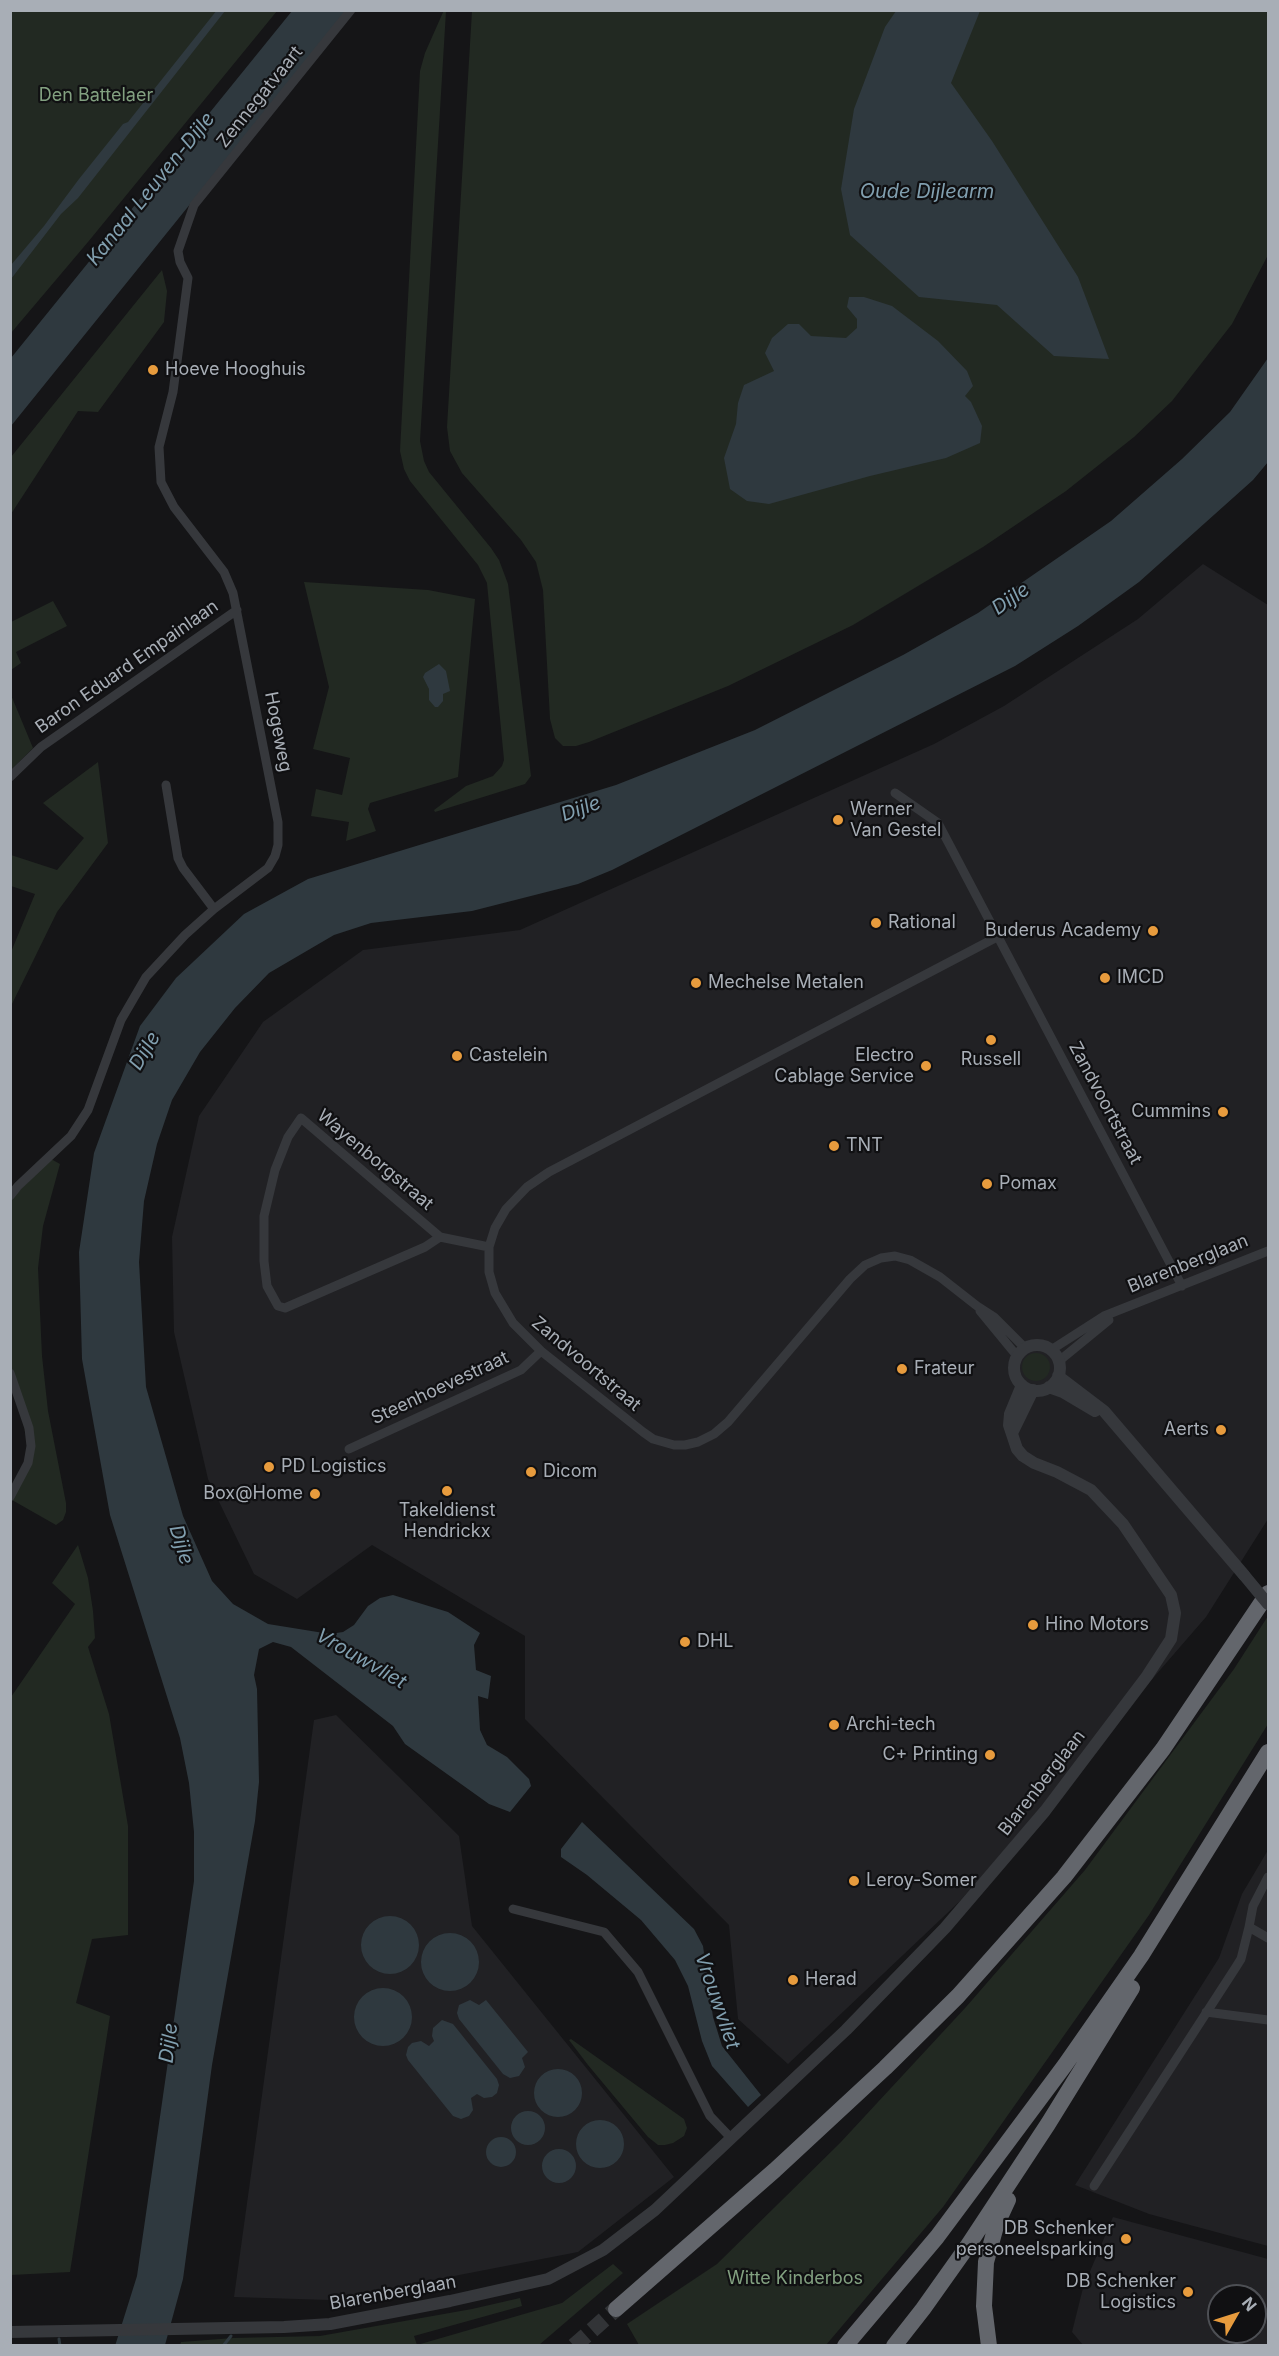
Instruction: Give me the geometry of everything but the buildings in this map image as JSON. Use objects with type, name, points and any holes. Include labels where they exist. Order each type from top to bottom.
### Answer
[{"type":"highway","points":[[616,2309],[775,2170],[885,2068],[958,1996],[1064,1876],[1163,1749],[1269,1593]]},
{"type":"highway","points":[[845,2346],[938,2237],[1065,2065],[1141,1956],[1269,1752]]},
{"type":"highway","points":[[894,2346],[967,2247],[1048,2124],[1133,1987],[1141,1956]]},
{"type":"highway","points":[[989,2346],[984,2285],[986,2262],[996,2226],[1016,2184],[1117,2028],[1113,2018]]},
{"type":"street","name":"Zennegatvaart","points":[[194,205],[351,10]]},
{"type":"street","name":"Hogeweg","points":[[10,1196],[18,1185],[71,1136],[88,1110],[121,1020],[146,977],[185,935],[214,909],[268,868],[278,845],[278,822],[233,593],[224,572],[174,507],[161,482],[159,447],[173,392],[188,278],[178,251],[194,205]]},
{"type":"street","name":"Baron Eduard Empainlaan","points":[[10,777],[40,747],[237,610]]},
{"type":"street","points":[[166,785],[178,858],[214,909]]},
{"type":"street","name":"Zandvoortstraat","points":[[895,793],[938,823],[1182,1286]]},
{"type":"street","name":"Zandvoortstraat","points":[[999,936],[549,1172],[527,1187],[506,1209],[495,1228],[489,1247],[489,1272],[495,1293],[513,1323],[541,1351],[642,1432],[664,1443],[685,1445],[714,1434],[728,1422],[850,1279],[865,1265],[888,1257],[896,1256],[910,1260],[940,1276],[976,1306],[1021,1352]]},
{"type":"street","name":"Wayenborgstraat","points":[[440,1237],[425,1247],[296,1304],[285,1308],[278,1306],[267,1286],[264,1216],[275,1170],[288,1137],[301,1118],[440,1237],[489,1247]]},
{"type":"street","name":"Blarenberglaan","points":[[1051,1350],[1104,1316],[1269,1251]]},
{"type":"street","name":"Blarenberglaan","points":[[1059,1360],[1120,1311]]},
{"type":"street","points":[[1049,1387],[1058,1376],[1059,1360],[1051,1350],[1038,1345],[1021,1352],[1014,1368],[1018,1380],[1028,1388],[1049,1387],[1063,1392],[1118,1427]]},
{"type":"street","name":"Steenhoevestraat","points":[[349,1449],[521,1370],[541,1351]]},
{"type":"street","points":[[10,1373],[29,1428],[31,1446],[28,1463],[10,1497]]},
{"type":"street","points":[[1058,1376],[1104,1411],[1269,1604]]},
{"type":"street","name":"Blarenberglaan","points":[[10,2332],[284,2327],[341,2322],[472,2297],[548,2278],[577,2265],[618,2240],[654,2210],[846,2030],[951,1923],[1075,1773],[1147,1676],[1171,1639],[1175,1613],[1171,1594],[1122,1524],[1090,1490],[1075,1480],[1023,1456],[1017,1449],[1009,1425],[1010,1414],[1028,1388]]},
{"type":"street","points":[[1094,2186],[1241,1959],[1253,1906],[1269,1876]]},
{"type":"street","points":[[513,1909],[604,1932],[638,1972],[710,2116],[731,2138]]},
{"type":"street","points":[[1249,1927],[1269,1938]]},
{"type":"street","points":[[1206,2012],[1269,2020]]},
{"type":"shaded area","points":[[1203,564],[1268,605],[1268,1519],[1206,1617],[960,1901],[788,2064],[738,2019],[729,1925],[525,1719],[525,1636],[372,1545],[297,1599],[254,1574],[208,1479],[174,1332],[172,1237],[199,1116],[263,1022],[363,950],[520,930],[934,744],[1004,706],[1138,619]]},
{"type":"shaded area","points":[[336,1715],[459,1836],[472,1926],[674,2177],[578,2252],[330,2300],[234,2297],[314,1720]]},
{"type":"shaded area","points":[[1268,1850],[1268,2246],[1149,2214],[1075,2185],[1219,1958],[1242,1894]]},
{"type":"shaded area","points":[[1113,2217],[1268,2259],[1268,2345],[1083,2345],[1072,2332],[1083,2288]]},
{"type":"green space","points":[[444,10],[446,11],[420,441],[429,472],[491,548],[499,560],[508,584],[531,776],[525,784],[435,812],[434,810],[466,786],[493,776],[504,760],[487,583],[478,565],[410,481],[404,469],[400,451],[420,71],[425,53]]},
{"type":"green space","name":"Den Battelaer","points":[[10,11],[277,11],[11,333]]},
{"type":"green space","points":[[472,11],[1268,11],[1268,255],[1232,324],[1172,401],[1134,437],[1066,491],[983,547],[853,625],[728,686],[589,742],[576,746],[563,746],[555,738],[550,719],[543,590],[536,562],[521,540],[462,473],[450,451],[447,427]]},
{"type":"green space","points":[[162,270],[167,291],[164,322],[98,412],[78,411],[11,514],[11,457]]},
{"type":"green space","points":[[304,582],[428,590],[475,599],[458,777],[370,803],[368,809],[376,831],[346,841],[349,822],[311,816],[316,789],[342,795],[350,758],[313,749],[329,687]]},
{"type":"green space","points":[[53,601],[67,626],[16,652],[21,663],[11,670],[11,622]]},
{"type":"green space","points":[[11,695],[33,748],[10,770]]},
{"type":"green space","points":[[98,762],[108,843],[57,912],[11,1006],[11,952],[35,894],[11,886],[11,855],[57,870],[84,838],[43,803]]},
{"type":"green space","points":[[51,1159],[60,1164],[43,1226],[38,1268],[42,1356],[48,1411],[66,1503],[63,1520],[56,1525],[12,1500],[31,1461],[11,1364],[10,1203],[13,1197]]},
{"type":"green space","points":[[1036,1353],[1046,1357],[1050,1367],[1046,1377],[1036,1381],[1026,1377],[1022,1367],[1026,1357]]},
{"type":"green space","points":[[78,1545],[88,1578],[93,1611],[95,1638],[88,1647],[109,1714],[128,1826],[128,1935],[92,1939],[76,2003],[110,2016],[70,2272],[11,2275],[11,1697],[75,1604],[52,1583]]},
{"type":"green space","name":"Witte Kinderbos","points":[[1268,1616],[1268,1724],[1149,1915],[943,2207],[826,2345],[639,2345],[627,2324],[717,2264],[840,2143],[966,2007],[1085,1870],[1234,1669]]},
{"type":"green space","points":[[571,2039],[684,2119],[687,2128],[684,2136],[665,2145],[658,2145],[648,2137],[588,2065],[569,2040]]},
{"type":"green space","points":[[613,2264],[623,2273],[539,2345],[417,2345],[562,2303]]},
{"type":"green space","points":[[520,2298],[522,2306],[414,2336],[417,2345],[180,2345],[181,2342],[233,2338],[320,2336],[472,2309]]},
{"type":"water","points":[[217,10],[225,11],[78,198],[61,214],[11,279],[11,265]]},
{"type":"water","name":"Kanaal Leuven-Dijle","points":[[292,11],[346,11],[11,426],[11,358]]},
{"type":"water","name":"Oude Dijlearm","points":[[896,11],[980,11],[951,83],[992,141],[1078,277],[1109,359],[1054,356],[997,305],[919,297],[850,235],[841,189],[854,109],[885,27]]},
{"type":"water","points":[[849,297],[864,297],[892,306],[938,341],[967,371],[973,386],[965,396],[971,402],[982,426],[980,443],[946,458],[769,504],[747,501],[730,489],[724,458],[736,424],[738,403],[744,385],[774,371],[765,353],[772,338],[788,324],[799,324],[811,336],[846,338],[857,328],[857,319],[847,307]]},
{"type":"water","points":[[1268,358],[1268,462],[1253,480],[1139,582],[1078,626],[1015,666],[612,870],[578,884],[472,911],[371,923],[334,935],[269,973],[235,1008],[200,1052],[172,1100],[157,1144],[144,1201],[139,1262],[146,1387],[183,1516],[212,1581],[233,1604],[268,1624],[330,1634],[343,1632],[354,1625],[368,1606],[380,1598],[393,1595],[448,1612],[480,1633],[474,1645],[476,1670],[491,1676],[488,1699],[478,1696],[480,1730],[487,1745],[507,1757],[529,1779],[531,1786],[510,1812],[489,1804],[405,1744],[393,1726],[291,1647],[273,1642],[259,1649],[254,1675],[257,1689],[259,1782],[255,1821],[212,2065],[183,2279],[165,2345],[115,2346],[137,2276],[194,1881],[194,1832],[189,1783],[180,1738],[110,1515],[82,1359],[79,1252],[94,1153],[140,1026],[176,978],[244,914],[308,879],[616,785],[755,730],[903,655],[978,613],[1111,521],[1182,459],[1230,412]]},
{"type":"water","points":[[439,664],[446,671],[450,691],[443,694],[443,701],[435,707],[429,700],[429,689],[423,677],[425,673]]},
{"type":"water","points":[[582,1822],[694,1929],[703,1946],[713,2017],[722,2046],[761,2095],[748,2107],[712,2066],[702,2041],[688,1986],[675,1960],[641,1920],[587,1875],[561,1857],[561,1849]]},
{"type":"water","points":[[384,1916],[396,1916],[411,1924],[419,1939],[419,1951],[411,1966],[396,1974],[384,1974],[369,1966],[361,1951],[361,1939],[369,1924]]},
{"type":"water","points":[[444,1933],[456,1933],[471,1941],[479,1956],[479,1968],[471,1983],[456,1991],[444,1991],[429,1983],[421,1968],[421,1956],[429,1941]]},
{"type":"water","points":[[377,1988],[389,1988],[404,1996],[412,2011],[412,2023],[404,2038],[389,2046],[377,2046],[362,2038],[354,2023],[354,2011],[362,1996]]},
{"type":"water","points":[[470,2000],[479,2005],[486,2000],[528,2052],[522,2058],[525,2067],[519,2076],[510,2078],[503,2074],[459,2019],[457,2013],[459,2005]]},
{"type":"water","points":[[442,2020],[453,2024],[497,2079],[499,2085],[497,2093],[492,2097],[484,2098],[477,2094],[471,2098],[473,2110],[469,2116],[461,2119],[453,2116],[406,2055],[412,2043],[421,2041],[429,2046],[434,2041],[433,2028]]},
{"type":"water","points":[[558,2069],[575,2076],[582,2093],[575,2110],[558,2117],[541,2110],[534,2093],[541,2076]]},
{"type":"water","points":[[528,2111],[540,2116],[545,2128],[540,2140],[528,2145],[516,2140],[511,2128],[516,2116]]},
{"type":"water","points":[[600,2120],[617,2127],[624,2144],[617,2161],[600,2168],[583,2161],[576,2144],[583,2127]]},
{"type":"water","points":[[501,2137],[512,2141],[516,2152],[512,2163],[501,2167],[490,2163],[486,2152],[490,2141]]},
{"type":"water","points":[[559,2149],[571,2154],[576,2166],[571,2178],[559,2183],[547,2178],[542,2166],[547,2154]]},
{"type":"waterway","points":[[223,2346],[231,2336]]},
{"type":"waterway","points":[[59,2339],[60,2346]]},
{"type":"tunnel","points":[[574,2346],[616,2309]]},
{"type":"place","name":"Hoeve Hooghuis","points":[[153,370]]},
{"type":"place","name":"Werner Van Gestel","points":[[838,820]]},
{"type":"place","name":"Rational","points":[[876,923]]},
{"type":"place","name":"Buderus Academy","points":[[1153,931]]},
{"type":"place","name":"IMCD","points":[[1105,978]]},
{"type":"place","name":"Mechelse Metalen","points":[[696,983]]},
{"type":"place","name":"Russell","points":[[991,1040]]},
{"type":"place","name":"Castelein","points":[[457,1056]]},
{"type":"place","name":"Electro Cablage Service","points":[[926,1066]]},
{"type":"place","name":"Cummins","points":[[1223,1112]]},
{"type":"place","name":"TNT","points":[[834,1146]]},
{"type":"place","name":"Pomax","points":[[987,1184]]},
{"type":"place","name":"Frateur","points":[[902,1369]]},
{"type":"place","name":"Aerts","points":[[1221,1430]]},
{"type":"place","name":"PD Logistics","points":[[269,1467]]},
{"type":"place","name":"Dicom","points":[[531,1472]]},
{"type":"place","name":"Takeldienst Hendrickx","points":[[447,1491]]},
{"type":"place","name":"Box@Home","points":[[315,1494]]},
{"type":"place","name":"Hino Motors","points":[[1033,1625]]},
{"type":"place","name":"DHL","points":[[685,1642]]},
{"type":"place","name":"Archi-tech","points":[[834,1725]]},
{"type":"place","name":"C+ Printing","points":[[990,1755]]},
{"type":"place","name":"Leroy-Somer","points":[[854,1881]]},
{"type":"place","name":"Herad","points":[[793,1980]]},
{"type":"place","name":"DB Schenker personeelsparking","points":[[1126,2239]]},
{"type":"place","name":"DB Schenker Logistics","points":[[1188,2292]]},
{"type":"water label","name":"Dijle","points":[[1011,599]]},
{"type":"water label","name":"Dijle","points":[[581,809]]},
{"type":"water label","name":"Dijle","points":[[145,1051]]},
{"type":"water label","name":"Dijle","points":[[181,1545]]},
{"type":"water label","name":"Vrouwvliet","points":[[361,1659]]},
{"type":"water label","name":"Vrouwvliet","points":[[717,2001]]},
{"type":"water label","name":"Dijle","points":[[169,2043]]}]
